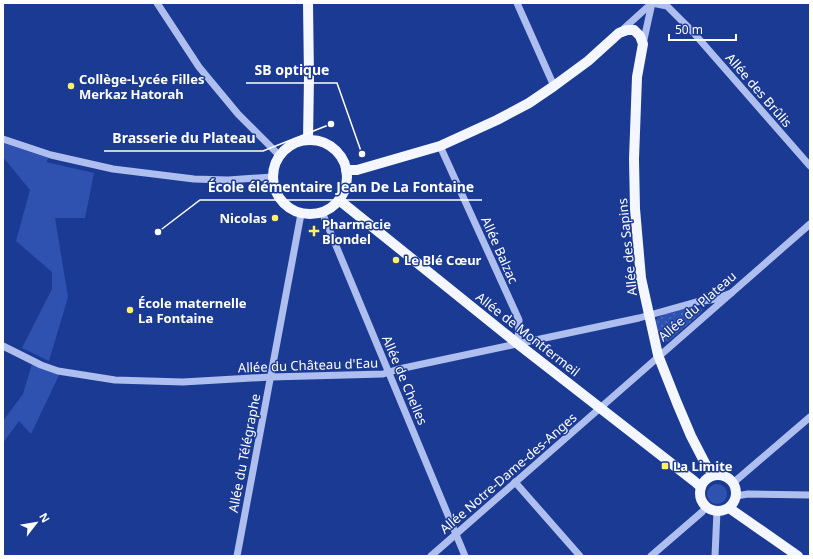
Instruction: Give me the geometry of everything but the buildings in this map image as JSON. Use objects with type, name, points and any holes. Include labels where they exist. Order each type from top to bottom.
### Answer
[{"type":"main road","points":[[308,3],[308,140]]},
{"type":"main road","points":[[346,170],[357,170],[440,146],[497,120],[529,103],[554,86],[588,60],[619,33],[626,30],[634,30],[640,36],[643,44]]},
{"type":"main road","name":"Allée des Sapins","points":[[643,44],[637,77],[635,194],[637,243],[641,278],[648,316],[658,355],[691,436],[707,467],[715,475]]},
{"type":"main road","points":[[308,140],[317,140],[334,148],[342,159],[346,170],[346,183],[344,192],[331,208],[312,214],[301,214],[282,202],[275,192],[272,177],[274,166],[279,155],[287,147],[297,142],[308,140]]},
{"type":"main road","name":"Allée de Montfermeil","points":[[339,200],[518,344],[701,487]]},
{"type":"main road","points":[[715,475],[726,476],[733,483],[736,496],[732,505],[723,511],[717,512],[711,510],[706,507],[700,498],[701,487],[706,479],[715,475]]},
{"type":"main road","points":[[729,508],[798,556]]},
{"type":"street","points":[[157,3],[199,67],[238,114],[279,155]]},
{"type":"street","points":[[517,3],[554,86]]},
{"type":"street","points":[[619,33],[652,3]]},
{"type":"street","name":"Allée des Sapins","points":[[643,44],[652,3]]},
{"type":"street","name":"Allée des Brûlis","points":[[652,3],[667,6],[692,31],[810,166]]},
{"type":"street","points":[[3,139],[51,155],[113,169],[194,178],[228,180],[272,177]]},
{"type":"street","name":"Allée Balzac","points":[[440,146],[519,320],[518,344]]},
{"type":"street","name":"Allée de Chelles","points":[[322,212],[465,556]]},
{"type":"street","name":"Allée du Télégraphe","points":[[237,556],[301,214]]},
{"type":"street","name":"Allée du Plateau","points":[[600,407],[810,224]]},
{"type":"street","name":"Allée du Château d'Eau","points":[[3,346],[41,365],[58,371],[115,380],[183,382],[389,373],[399,369],[648,316],[696,302],[716,300],[731,293]]},
{"type":"street","points":[[696,302],[704,307],[705,313],[702,318]]},
{"type":"street","name":"Allée Notre-Dame-des-Anges","points":[[431,556],[600,407]]},
{"type":"street","points":[[733,483],[810,417]]},
{"type":"street","points":[[515,482],[580,556]]},
{"type":"street","points":[[736,496],[748,494],[810,495]]},
{"type":"street","points":[[651,556],[706,507]]},
{"type":"street","points":[[715,556],[717,512]]},
{"type":"shaded area","points":[[3,139],[51,155],[46,162],[94,173],[85,218],[55,218],[68,297],[49,361],[22,348],[52,289],[52,272],[16,241],[30,190],[3,157]]},
{"type":"shaded area","points":[[696,307],[701,308],[701,313],[669,341],[662,342],[660,340],[656,325],[658,318],[673,311]]},
{"type":"shaded area","points":[[33,361],[61,371],[31,434],[19,421],[3,443],[3,421],[23,394]]},
{"type":"shaded area","points":[[713,484],[721,484],[727,490],[727,498],[721,504],[713,504],[707,498],[707,490]]},
{"type":"place","name":"Collège-Lycée Filles Merkaz Hatorah","points":[[71,86]]},
{"type":"place","name":"Brasserie du Plateau","points":[[331,124]]},
{"type":"place","name":"SB optique","points":[[362,154]]},
{"type":"place","name":"Nicolas","points":[[275,218]]},
{"type":"place","name":"Pharmacie Blondel","points":[[314,231]]},
{"type":"place","name":"École élémentaire Jean De La Fontaine","points":[[158,232]]},
{"type":"place","name":"Le Blé Cœur","points":[[396,260]]},
{"type":"place","name":"École maternelle La Fontaine","points":[[130,310]]},
{"type":"place","name":"La Limite","points":[[665,466]]}]
